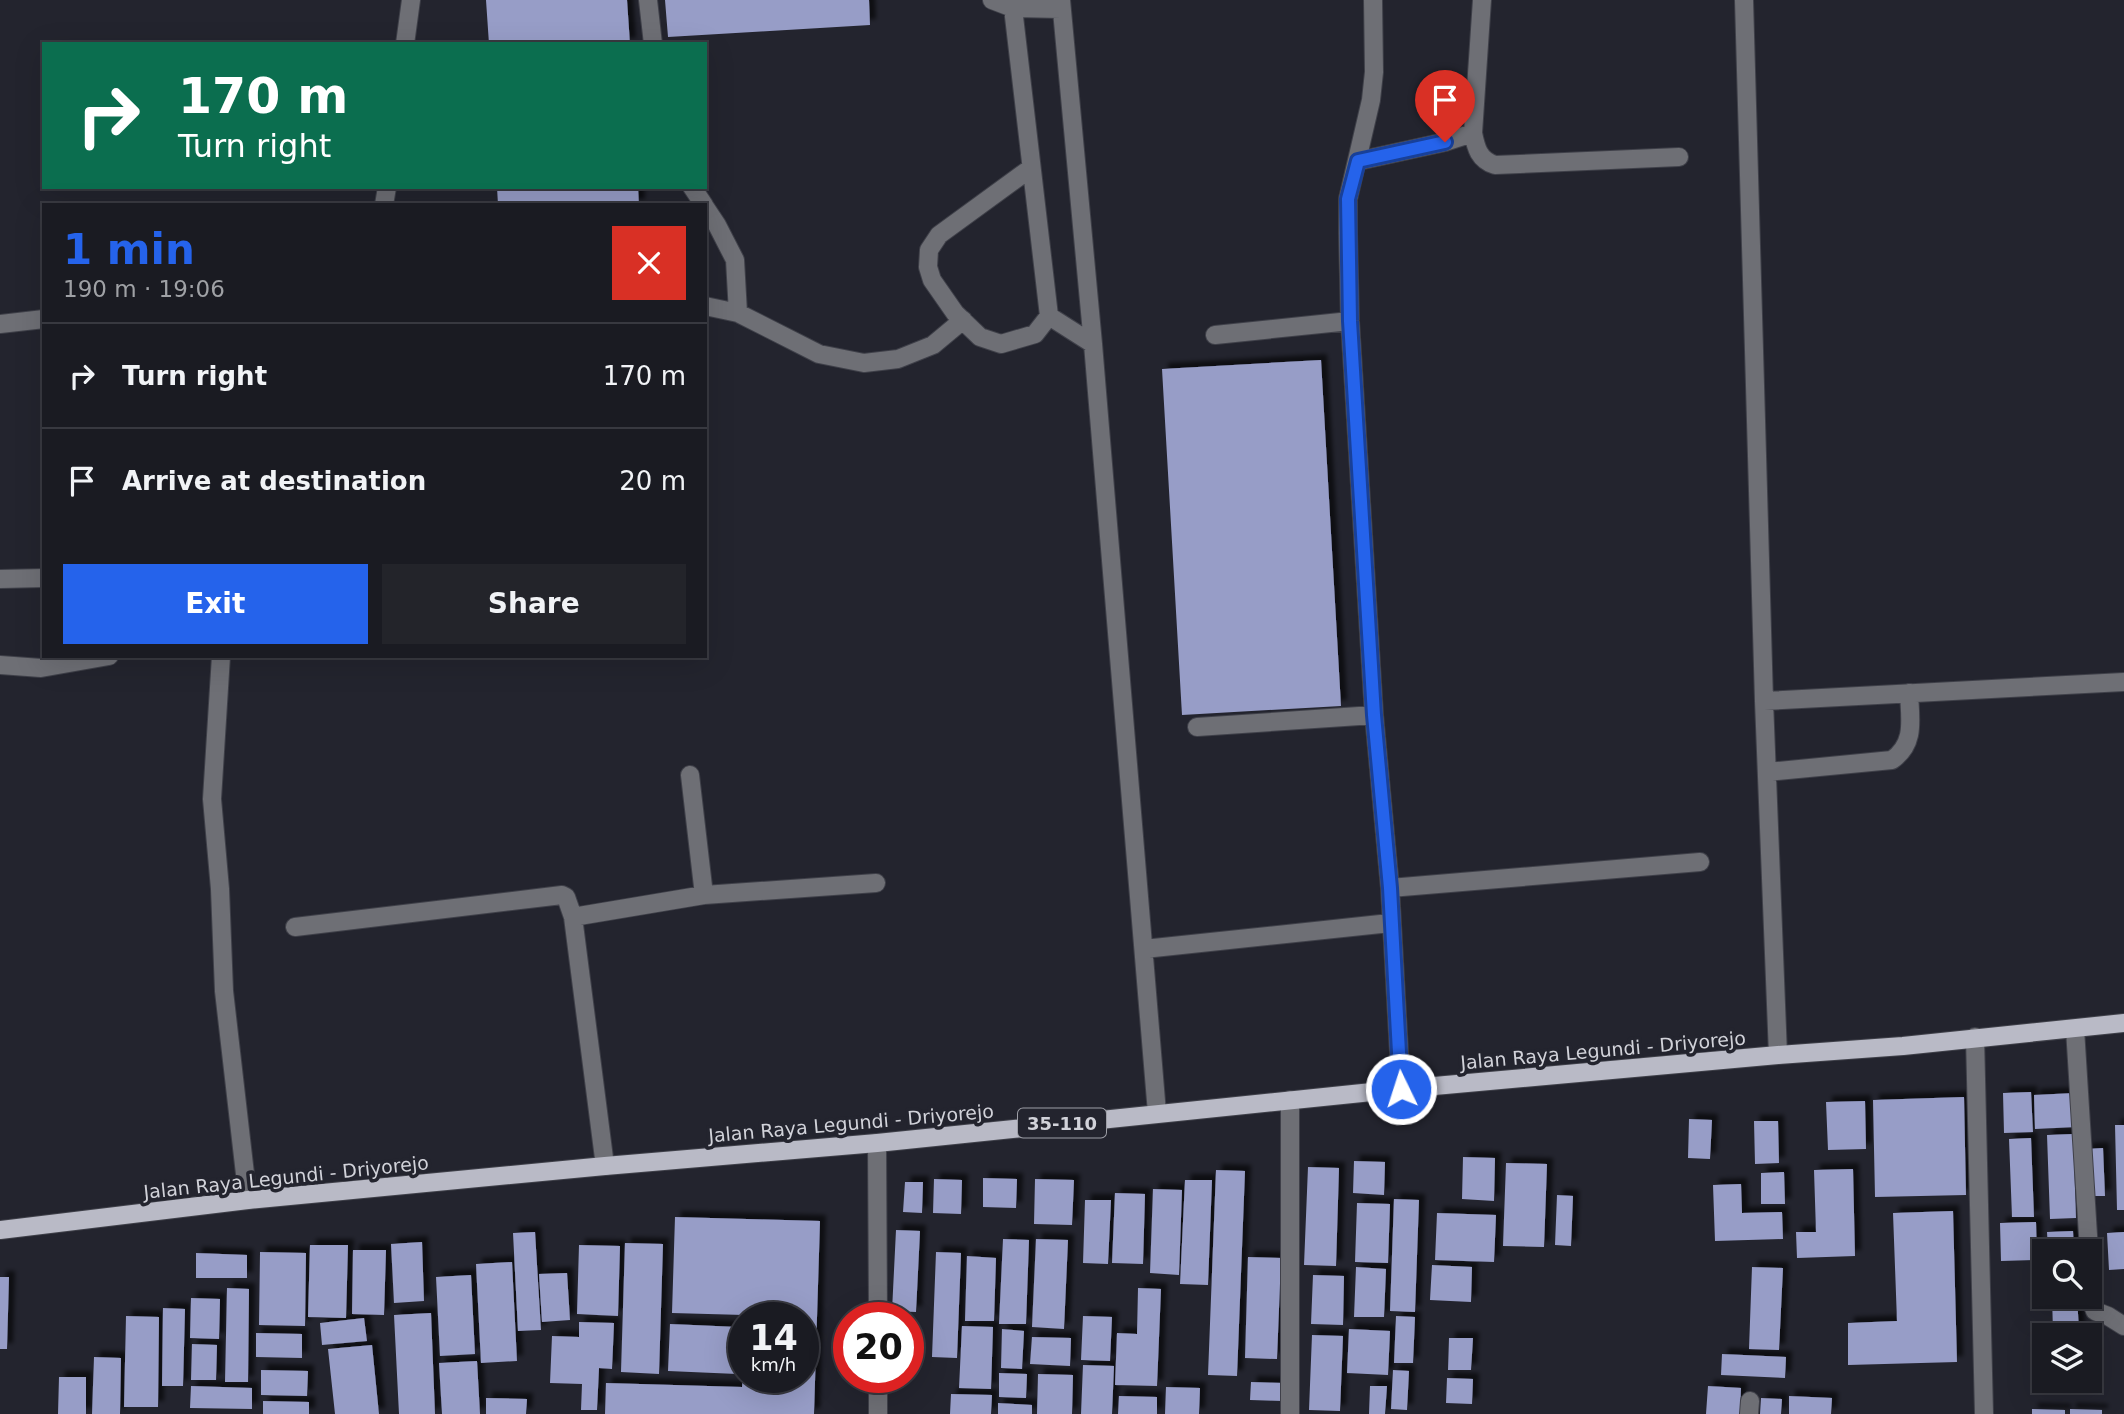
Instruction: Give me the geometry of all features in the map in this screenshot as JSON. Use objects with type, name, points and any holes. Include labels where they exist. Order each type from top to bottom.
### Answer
[{"type":"main road","name":"Jalan Raya Legundi - Driyorejo","points":[[0,1230],[248,1200],[877,1143],[1401,1089],[1903,1046],[2124,1023]]},
{"type":"street","points":[[405,42],[411,0]]},
{"type":"street","points":[[648,0],[653,42]]},
{"type":"street","points":[[992,0],[1013,8],[1061,4],[1093,344],[1157,1113]]},
{"type":"street","points":[[1373,0],[1374,72],[1371,100],[1348,199],[1350,321],[1374,715],[1390,888],[1401,1089]]},
{"type":"street","points":[[1482,0],[1473,133],[1476,150],[1486,162],[1495,165],[1679,157]]},
{"type":"street","points":[[1744,0],[1764,701],[1778,1055]]},
{"type":"street","points":[[1013,8],[1049,316],[1035,334],[1001,344],[980,337],[955,313],[932,280],[928,267],[929,250],[939,235],[1031,168]]},
{"type":"street","points":[[1358,161],[1445,142],[1473,133]]},
{"type":"street","points":[[707,209],[735,260],[738,313]]},
{"type":"street","points":[[707,306],[738,313],[819,355],[864,363],[898,359],[933,345],[963,320]]},
{"type":"street","points":[[1049,316],[1093,344]]},
{"type":"street","points":[[0,324],[42,319]]},
{"type":"street","points":[[1215,335],[1350,321]]},
{"type":"street","points":[[0,579],[42,578]]},
{"type":"street","points":[[0,665],[41,668],[98,658]]},
{"type":"street","points":[[221,658],[212,799],[220,889],[224,991],[248,1200]]},
{"type":"street","points":[[1764,701],[2124,682]]},
{"type":"street","points":[[1767,772],[1892,760],[1904,751],[1910,732],[1909,693]]},
{"type":"street","points":[[1197,726],[1374,715]]},
{"type":"street","points":[[691,775],[704,895]]},
{"type":"street","points":[[1390,888],[1700,862]]},
{"type":"street","points":[[573,917],[704,895],[876,883]]},
{"type":"street","points":[[295,927],[562,895],[570,901],[605,1166]]},
{"type":"street","points":[[1144,949],[1390,923]]},
{"type":"street","points":[[2075,1029],[2087,1239]]},
{"type":"street","points":[[1975,1037],[1984,1414]]},
{"type":"street","points":[[1290,1100],[1290,1414]]},
{"type":"street","points":[[877,1143],[878,1302]]},
{"type":"street","points":[[2094,1309],[2124,1326]]},
{"type":"street","points":[[878,1393],[878,1414]]},
{"type":"building","points":[[486,0],[627,0],[630,42],[489,42]]},
{"type":"building","points":[[665,0],[869,0],[870,25],[668,37]]},
{"type":"building","points":[[497,189],[638,189],[639,203],[498,203]]},
{"type":"building","points":[[1321,360],[1341,706],[1182,715],[1162,369]]},
{"type":"building","points":[[2031,1092],[2033,1132],[2004,1133],[2003,1093]]},
{"type":"building","points":[[2075,1093],[2076,1127],[2035,1129],[2034,1095]]},
{"type":"building","points":[[1964,1097],[1966,1195],[1875,1197],[1873,1100]]},
{"type":"building","points":[[1865,1101],[1866,1149],[1828,1150],[1826,1102]]},
{"type":"building","points":[[1689,1119],[1712,1120],[1710,1159],[1688,1158]]},
{"type":"building","points":[[1754,1121],[1778,1121],[1779,1163],[1755,1164]]},
{"type":"building","points":[[2115,1125],[2124,1125],[2124,1210],[2117,1210]]},
{"type":"building","points":[[2073,1134],[2076,1218],[2050,1219],[2047,1135]]},
{"type":"building","points":[[2031,1138],[2034,1217],[2012,1217],[2009,1139]]},
{"type":"building","points":[[2103,1148],[2105,1196],[2087,1196],[2086,1149]]},
{"type":"building","points":[[1463,1157],[1495,1158],[1494,1201],[1462,1199]]},
{"type":"building","points":[[1354,1161],[1385,1162],[1384,1195],[1353,1193]]},
{"type":"building","points":[[1506,1163],[1547,1164],[1544,1247],[1503,1246]]},
{"type":"building","points":[[1308,1167],[1339,1168],[1336,1266],[1304,1265]]},
{"type":"building","points":[[1853,1169],[1855,1256],[1797,1258],[1796,1232],[1816,1232],[1814,1170]]},
{"type":"building","points":[[1216,1170],[1245,1171],[1237,1376],[1208,1375]]},
{"type":"building","points":[[1784,1172],[1785,1204],[1761,1204],[1761,1173]]},
{"type":"building","points":[[983,1178],[1017,1179],[1016,1208],[983,1207]]},
{"type":"building","points":[[934,1179],[962,1180],[961,1214],[933,1213]]},
{"type":"building","points":[[1035,1179],[1074,1180],[1072,1225],[1034,1224]]},
{"type":"building","points":[[1185,1180],[1212,1180],[1208,1285],[1180,1284]]},
{"type":"building","points":[[905,1182],[923,1182],[922,1213],[903,1212]]},
{"type":"building","points":[[1741,1184],[1742,1213],[1782,1212],[1783,1239],[1715,1241],[1713,1185]]},
{"type":"building","points":[[1153,1189],[1182,1190],[1179,1275],[1150,1273]]},
{"type":"building","points":[[1115,1193],[1145,1194],[1143,1264],[1112,1263]]},
{"type":"building","points":[[1557,1195],[1573,1196],[1571,1246],[1555,1245]]},
{"type":"building","points":[[1394,1199],[1419,1200],[1415,1312],[1390,1311]]},
{"type":"building","points":[[1085,1200],[1111,1200],[1108,1264],[1083,1263]]},
{"type":"building","points":[[1357,1203],[1390,1204],[1388,1263],[1355,1262]]},
{"type":"building","points":[[1953,1211],[1957,1362],[1848,1365],[1848,1323],[1897,1321],[1893,1213]]},
{"type":"building","points":[[1437,1213],[1496,1215],[1494,1262],[1435,1260]]},
{"type":"building","points":[[675,1217],[820,1221],[817,1302],[728,1302],[728,1315],[672,1313]]},
{"type":"building","points":[[2036,1222],[2036,1239],[2032,1239],[2032,1260],[2001,1261],[2000,1223]]},
{"type":"building","points":[[896,1230],[920,1231],[916,1302],[892,1302]]},
{"type":"building","points":[[2073,1231],[2073,1239],[2047,1239],[2047,1232]]},
{"type":"building","points":[[535,1232],[541,1330],[518,1331],[513,1233]]},
{"type":"building","points":[[2124,1232],[2124,1269],[2109,1270],[2107,1233]]},
{"type":"building","points":[[1003,1239],[1029,1240],[1026,1324],[999,1324]]},
{"type":"building","points":[[1036,1239],[1068,1240],[1064,1329],[1032,1327]]},
{"type":"building","points":[[422,1242],[424,1301],[394,1303],[391,1244]]},
{"type":"building","points":[[625,1243],[663,1244],[659,1374],[621,1372]]},
{"type":"building","points":[[310,1245],[348,1245],[346,1318],[308,1317]]},
{"type":"building","points":[[579,1245],[620,1246],[618,1316],[577,1314]]},
{"type":"building","points":[[353,1250],[386,1250],[384,1315],[352,1314]]},
{"type":"building","points":[[260,1252],[306,1253],[305,1326],[259,1325]]},
{"type":"building","points":[[936,1252],[961,1253],[957,1358],[932,1357]]},
{"type":"building","points":[[196,1253],[247,1255],[247,1278],[196,1278]]},
{"type":"building","points":[[967,1256],[996,1258],[994,1321],[965,1321]]},
{"type":"building","points":[[1248,1257],[1281,1258],[1277,1359],[1245,1358]]},
{"type":"building","points":[[512,1262],[517,1361],[481,1363],[476,1264]]},
{"type":"building","points":[[1432,1265],[1472,1267],[1471,1302],[1430,1300]]},
{"type":"building","points":[[1356,1267],[1386,1269],[1384,1317],[1354,1317]]},
{"type":"building","points":[[1752,1267],[1783,1268],[1779,1350],[1749,1349]]},
{"type":"building","points":[[567,1273],[570,1320],[542,1322],[539,1274]]},
{"type":"building","points":[[471,1275],[475,1354],[440,1356],[436,1277]]},
{"type":"building","points":[[1313,1275],[1344,1276],[1343,1325],[1311,1324]]},
{"type":"building","points":[[0,1277],[9,1277],[7,1349],[0,1349]]},
{"type":"building","points":[[227,1288],[249,1289],[248,1382],[225,1382]]},
{"type":"building","points":[[1138,1288],[1161,1289],[1157,1386],[1115,1385],[1117,1333],[1137,1334]]},
{"type":"building","points":[[191,1298],[220,1299],[219,1339],[190,1338]]},
{"type":"building","points":[[163,1308],[185,1309],[183,1386],[162,1386]]},
{"type":"building","points":[[2052,1309],[2078,1309],[2079,1323],[2053,1323]]},
{"type":"building","points":[[431,1313],[435,1414],[399,1414],[394,1315]]},
{"type":"building","points":[[126,1316],[159,1317],[158,1407],[124,1407]]},
{"type":"building","points":[[1083,1316],[1112,1317],[1110,1361],[1081,1360]]},
{"type":"building","points":[[1396,1316],[1415,1317],[1413,1363],[1394,1363]]},
{"type":"building","points":[[364,1318],[367,1341],[322,1345],[320,1323]]},
{"type":"building","points":[[579,1322],[614,1323],[612,1369],[599,1368],[597,1410],[581,1410],[582,1384],[550,1383],[552,1336],[579,1337]]},
{"type":"building","points":[[670,1324],[728,1327],[728,1374],[668,1371]]},
{"type":"building","points":[[962,1326],[993,1327],[991,1389],[959,1388]]},
{"type":"building","points":[[1002,1329],[1024,1331],[1022,1369],[1001,1368]]},
{"type":"building","points":[[1349,1329],[1390,1331],[1388,1375],[1347,1373]]},
{"type":"building","points":[[256,1333],[302,1334],[302,1358],[256,1357]]},
{"type":"building","points":[[1312,1335],[1343,1336],[1340,1411],[1309,1410]]},
{"type":"building","points":[[1032,1337],[1071,1338],[1070,1366],[1030,1364]]},
{"type":"building","points":[[1449,1338],[1473,1338],[1471,1370],[1448,1370]]},
{"type":"building","points":[[192,1344],[217,1345],[216,1380],[191,1380]]},
{"type":"building","points":[[372,1345],[379,1414],[335,1414],[328,1349]]},
{"type":"building","points":[[1722,1354],[1786,1357],[1785,1378],[1721,1375]]},
{"type":"building","points":[[94,1357],[121,1358],[120,1414],[92,1414]]},
{"type":"building","points":[[477,1361],[480,1414],[442,1414],[439,1363]]},
{"type":"building","points":[[1083,1365],[1114,1366],[1112,1414],[1081,1414]]},
{"type":"building","points":[[261,1370],[308,1371],[307,1396],[261,1395]]},
{"type":"building","points":[[1393,1370],[1409,1371],[1407,1410],[1391,1409]]},
{"type":"building","points":[[999,1373],[1027,1374],[1026,1398],[999,1397]]},
{"type":"building","points":[[1038,1374],[1073,1375],[1072,1414],[1037,1414]]},
{"type":"building","points":[[59,1377],[86,1377],[86,1414],[58,1414]]},
{"type":"building","points":[[1447,1378],[1473,1379],[1472,1404],[1446,1403]]},
{"type":"building","points":[[1251,1382],[1283,1383],[1283,1401],[1250,1400]]},
{"type":"building","points":[[606,1383],[728,1387],[728,1393],[815,1393],[814,1414],[605,1414]]},
{"type":"building","points":[[191,1386],[252,1388],[252,1409],[190,1408]]},
{"type":"building","points":[[1370,1386],[1387,1386],[1385,1414],[1369,1414]]},
{"type":"building","points":[[1708,1386],[1741,1388],[1740,1414],[1706,1414]]},
{"type":"building","points":[[1166,1387],[1200,1388],[1199,1414],[1165,1414]]},
{"type":"building","points":[[951,1394],[992,1395],[991,1414],[950,1414]]},
{"type":"building","points":[[1119,1396],[1157,1397],[1157,1414],[1118,1414]]},
{"type":"building","points":[[1789,1396],[1832,1398],[1831,1414],[1789,1414]]},
{"type":"building","points":[[486,1398],[527,1399],[526,1414],[486,1414]]},
{"type":"building","points":[[1761,1398],[1782,1399],[1781,1414],[1760,1414]]},
{"type":"building","points":[[263,1401],[309,1402],[309,1414],[263,1414]]},
{"type":"building","points":[[998,1403],[1032,1405],[1032,1414],[998,1414]]},
{"type":"building","points":[[2032,1409],[2065,1410],[2065,1414],[2032,1414]]},
{"type":"building","points":[[2070,1409],[2102,1410],[2102,1414],[2070,1414]]},
{"type":"route","points":[[1401,1089],[1390,888],[1370,662],[1350,321],[1348,199],[1358,161],[1445,142]]}]
